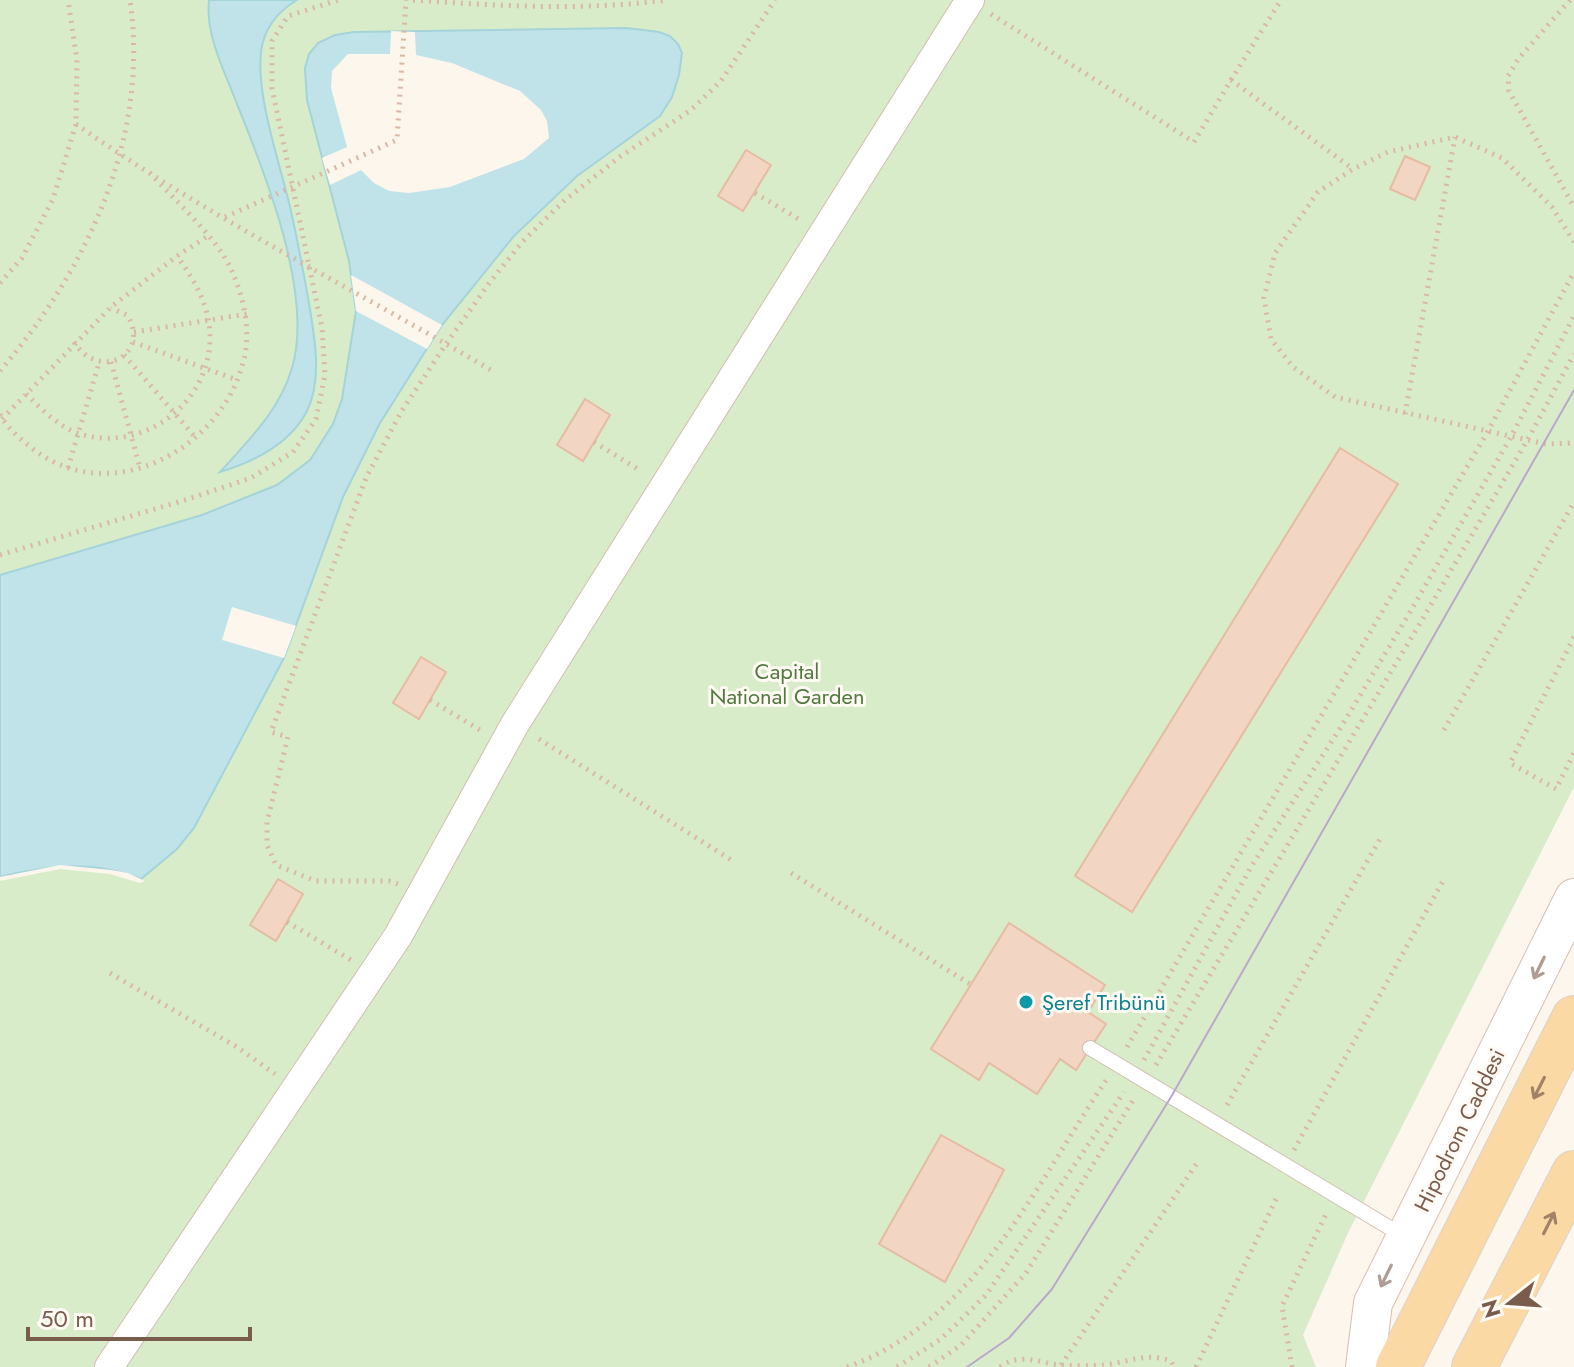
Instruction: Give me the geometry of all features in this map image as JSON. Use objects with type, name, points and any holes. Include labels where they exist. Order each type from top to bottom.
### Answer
[{"type":"main road","points":[[1398,1367],[1574,1018]]},
{"type":"main road","points":[[1474,1367],[1574,1173]]},
{"type":"street","points":[[109,1367],[398,936],[509,734],[970,0]]},
{"type":"street","name":"Hipodrom Caddesi","points":[[1365,1367],[1373,1303],[1574,898]]},
{"type":"lane","points":[[1090,1048],[1405,1238]]},
{"type":"path","points":[[0,283],[22,258],[53,199],[76,124],[77,60],[68,0]]},
{"type":"path","points":[[0,371],[19,349],[74,267],[111,189],[133,95],[134,24],[130,0]]},
{"type":"path","points":[[0,555],[251,478],[293,452],[316,419],[325,375],[322,328],[272,88],[272,41],[288,16],[338,0]]},
{"type":"path","points":[[224,217],[397,140],[406,0]]},
{"type":"path","points":[[413,0],[515,7],[627,5],[668,0]]},
{"type":"path","points":[[421,894],[389,881],[316,881],[276,865],[267,845],[267,822],[288,737],[271,732],[366,478],[401,412],[446,344],[523,241],[565,200],[621,156],[691,110],[721,81],[775,0]]},
{"type":"path","points":[[970,0],[1194,142],[1281,0]]},
{"type":"path","points":[[1570,0],[1519,58],[1508,76],[1509,91],[1574,207]]},
{"type":"path","points":[[1231,80],[1353,169]]},
{"type":"path","points":[[76,124],[121,155],[310,270],[353,291],[494,372]]},
{"type":"path","points":[[1405,414],[1455,137]]},
{"type":"path","points":[[1574,242],[1552,207],[1502,158],[1455,137],[1388,152],[1353,169],[1318,192],[1275,253],[1264,298],[1271,339],[1293,367],[1335,397],[1546,444],[1574,443]]},
{"type":"path","points":[[149,172],[208,236],[231,269],[247,314],[244,362],[229,401],[196,438],[169,458],[140,468],[109,473],[68,468],[47,459],[17,436],[1,416],[111,307],[208,236]]},
{"type":"path","points":[[755,193],[823,233]]},
{"type":"path","points":[[26,394],[53,419],[77,433],[101,438],[130,435],[151,428],[175,414],[195,392],[210,342],[209,320],[202,296],[177,256]]},
{"type":"path","points":[[847,1367],[874,1357],[942,1308],[972,1281],[1024,1209],[1117,1064],[1488,431],[1574,272]]},
{"type":"path","points":[[74,342],[83,354],[99,363],[111,362],[124,355],[133,342],[134,332],[127,315],[111,307]]},
{"type":"path","points":[[134,332],[247,314]]},
{"type":"path","points":[[897,1367],[941,1339],[986,1295],[1140,1078],[1251,867],[1346,719],[1512,435],[1574,316]]},
{"type":"path","points":[[133,342],[237,380]]},
{"type":"path","points":[[929,1367],[961,1345],[1026,1273],[1140,1078],[1347,747],[1528,439],[1574,354]]},
{"type":"path","points":[[124,355],[196,438]]},
{"type":"path","points":[[111,362],[140,468]]},
{"type":"path","points":[[68,468],[99,363]]},
{"type":"path","points":[[594,442],[665,486]]},
{"type":"path","points":[[1444,730],[1574,502]]},
{"type":"path","points":[[1574,637],[1510,763],[1556,789],[1574,753]]},
{"type":"path","points":[[430,700],[509,734],[733,861]]},
{"type":"path","points":[[1221,1116],[1380,839]]},
{"type":"path","points":[[791,873],[970,984]]},
{"type":"path","points":[[1285,1166],[1443,881]]},
{"type":"path","points":[[287,922],[372,974]]},
{"type":"path","points":[[110,973],[237,1047],[295,1088]]},
{"type":"path","points":[[1061,1365],[1199,1160]]},
{"type":"path","points":[[1292,1367],[1282,1306],[1336,1196]]},
{"type":"path","points":[[1196,1367],[1277,1197]]},
{"type":"path","points":[[1000,1367],[1017,1359],[1100,1366],[1150,1355],[1171,1361],[1174,1367]]},
{"type":"green space","name":"Capital National Garden","points":[[0,0],[1574,0],[1574,787],[1348,1233],[1303,1335],[1316,1367],[0,1367]]},
{"type":"water","points":[[209,0],[297,0],[283,10],[268,28],[260,70],[265,109],[301,258],[316,360],[312,399],[300,423],[270,450],[220,472],[262,424],[287,383],[297,339],[297,306],[292,271],[273,199],[213,40]]},
{"type":"water","points":[[627,28],[659,32],[670,36],[678,44],[682,53],[672,97],[660,116],[577,176],[514,236],[442,325],[380,423],[343,497],[284,658],[194,828],[177,849],[141,879],[106,869],[71,866],[0,877],[0,575],[202,515],[277,485],[310,460],[333,424],[342,399],[356,311],[349,261],[307,100],[305,68],[309,54],[318,43],[335,35],[354,32]]},
{"type":"pier","points":[[391,31],[415,32],[416,55],[452,63],[520,91],[541,110],[547,121],[549,138],[524,159],[450,187],[409,193],[389,191],[374,183],[361,170],[330,185],[322,158],[347,147],[331,88],[332,71],[348,54],[390,54]]},
{"type":"pier","points":[[351,275],[442,325],[427,349],[356,311]]},
{"type":"pier","points":[[232,607],[296,626],[284,658],[222,640]]},
{"type":"pier","points":[[60,865],[128,873],[145,881],[140,883],[110,874],[60,869],[0,881],[0,877]]},
{"type":"building","points":[[746,150],[771,165],[743,211],[718,196]]},
{"type":"building","points":[[1405,156],[1430,167],[1415,200],[1390,189]]},
{"type":"building","points":[[585,399],[610,415],[583,461],[557,445]]},
{"type":"building","points":[[1340,448],[1398,484],[1132,912],[1075,876]]},
{"type":"building","points":[[421,657],[446,672],[419,719],[393,703]]},
{"type":"building","points":[[278,879],[303,894],[276,941],[250,925]]},
{"type":"building","name":"Şeref Tribünü","points":[[1009,923],[1105,985],[1088,1012],[1106,1024],[1076,1070],[1060,1059],[1037,1094],[989,1063],[979,1080],[931,1049]]},
{"type":"building","points":[[941,1135],[1004,1170],[945,1282],[879,1244]]},
{"type":"tram line","points":[[967,1367],[1009,1338],[1052,1289],[1171,1097],[1574,390]]},
{"type":"place","name":"Şeref Tribünü","points":[[1026,1002]]}]
